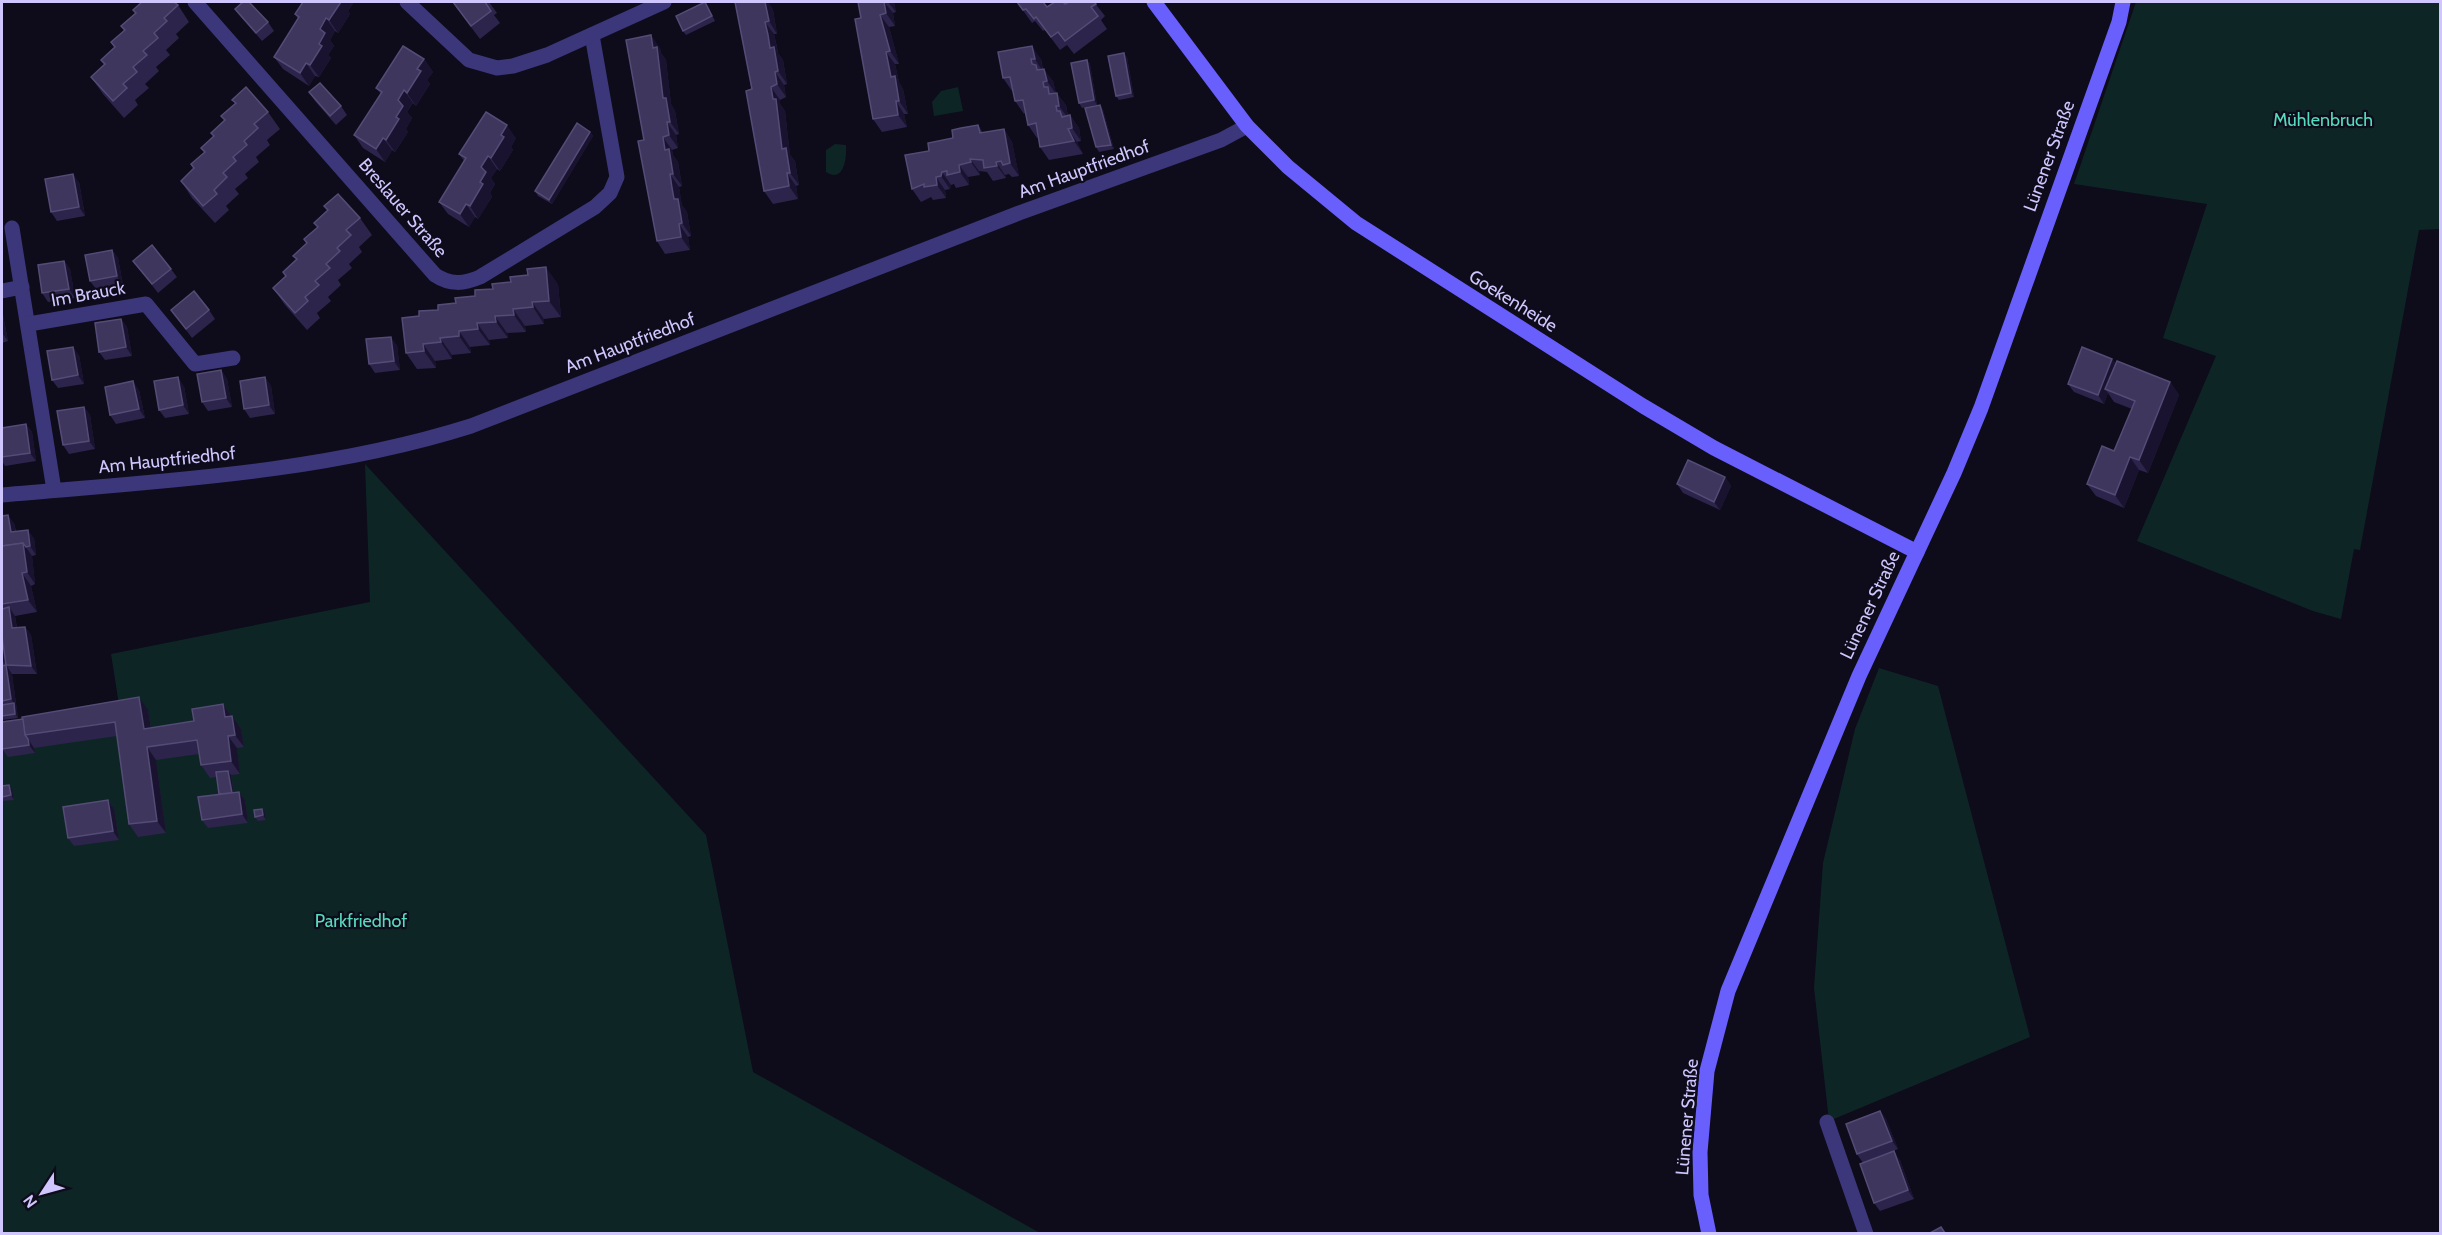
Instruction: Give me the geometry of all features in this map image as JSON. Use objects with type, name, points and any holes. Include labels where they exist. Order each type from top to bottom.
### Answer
[{"type":"main road","name":"Goekenheide","points":[[1154,2],[1247,126],[1314,190],[1384,242],[1643,406],[1714,448],[1917,552]]},
{"type":"main road","name":"Lünener Straße","points":[[1709,1233],[1701,1195],[1700,1152],[1707,1071],[1728,991],[1859,676],[1954,473],[1981,408],[2119,22],[2123,2]]},
{"type":"street","name":"Breslauer Straße","points":[[195,2],[435,275],[442,280],[458,283],[480,277],[595,207],[615,185],[618,177],[592,35]]},
{"type":"street","points":[[407,2],[456,50],[470,60],[490,66],[513,66],[592,35],[664,2]]},
{"type":"street","name":"Am Hauptfriedhof","points":[[2,495],[171,481],[354,455],[422,441],[471,426],[1019,213],[1221,140],[1247,126]]},
{"type":"street","name":"Im Brauck","points":[[12,228],[54,490]]},
{"type":"street","points":[[2,291],[22,287]]},
{"type":"street","name":"Im Brauck","points":[[29,324],[146,304],[195,364],[232,358]]},
{"type":"street","points":[[1827,1122],[1864,1233]]},
{"type":"green space","name":"Mühlenbruch","points":[[2136,2],[2440,2],[2440,229],[2419,230],[2360,550],[2354,549],[2341,619],[2313,611],[2137,541],[2216,356],[2163,338],[2207,204],[2074,184]]},
{"type":"green space","points":[[958,87],[963,111],[934,116],[932,102],[941,91]]},
{"type":"green space","points":[[835,144],[846,145],[846,156],[841,172],[832,175],[826,172],[826,150]]},
{"type":"green space","name":"Parkfriedhof","points":[[365,464],[706,835],[753,1072],[1040,1233],[2,1234],[2,729],[120,711],[111,654],[370,602]]},
{"type":"green space","points":[[1879,668],[1938,686],[2030,1037],[1829,1121],[1814,988],[1823,863],[1855,729]]},
{"type":"building","points":[[142,2],[174,2],[178,5],[164,18],[167,21],[154,33],[158,38],[143,51],[147,55],[133,67],[137,72],[123,84],[127,88],[113,101],[91,77],[105,64],[101,60],[115,47],[111,42],[125,30],[121,26],[136,13],[133,10]]},
{"type":"building","points":[[243,2],[249,2],[268,22],[256,33],[235,9]]},
{"type":"building","points":[[303,2],[341,2],[329,20],[326,18],[320,29],[325,33],[319,44],[322,46],[310,65],[306,63],[300,73],[274,57],[299,17],[295,14]]},
{"type":"building","points":[[453,2],[485,2],[491,11],[471,26]]},
{"type":"building","points":[[705,2],[712,16],[683,31],[676,16]]},
{"type":"building","points":[[735,2],[765,2],[769,21],[765,22],[770,48],[774,47],[778,71],[775,72],[777,84],[771,87],[773,99],[776,99],[782,149],[786,148],[790,173],[787,173],[789,186],[764,191],[746,91],[752,89]]},
{"type":"building","points":[[858,2],[884,2],[886,13],[880,15],[890,51],[886,52],[891,77],[895,76],[899,101],[896,101],[898,115],[873,119],[855,19],[861,18]]},
{"type":"building","points":[[1017,2],[1043,2],[1047,7],[1055,2],[1065,4],[1094,2],[1096,4],[1091,7],[1098,16],[1065,41],[1058,32],[1051,37],[1036,17],[1034,19]]},
{"type":"building","points":[[651,35],[653,48],[657,47],[663,98],[666,98],[670,122],[667,122],[669,135],[663,137],[665,150],[669,149],[673,174],[670,174],[672,188],[674,199],[678,199],[682,223],[679,224],[681,237],[657,241],[638,141],[644,140],[626,40]]},
{"type":"building","points":[[403,46],[424,59],[417,69],[421,71],[407,93],[404,90],[398,100],[403,106],[396,117],[399,119],[386,140],[383,138],[376,149],[354,135],[382,92],[376,88]]},
{"type":"building","points":[[1032,46],[1035,59],[1031,59],[1032,64],[1036,65],[1037,70],[1044,69],[1047,81],[1043,82],[1044,87],[1048,87],[1049,94],[1057,93],[1059,106],[1056,106],[1057,111],[1060,111],[1062,117],[1070,115],[1072,128],[1068,129],[1074,141],[1040,147],[1036,123],[1028,125],[1023,100],[1015,101],[1010,77],[1003,78],[998,52]]},
{"type":"building","points":[[1124,53],[1131,93],[1116,96],[1108,56]]},
{"type":"building","points":[[1087,60],[1094,100],[1079,103],[1071,63]]},
{"type":"building","points":[[320,83],[341,106],[330,116],[309,92]]},
{"type":"building","points":[[246,87],[268,112],[254,124],[258,128],[244,141],[247,145],[233,157],[236,161],[223,173],[227,177],[214,190],[217,194],[203,206],[181,181],[194,168],[191,164],[205,152],[201,148],[214,136],[211,133],[225,120],[221,116],[236,103],[232,100]]},
{"type":"building","points":[[1100,105],[1111,145],[1096,147],[1085,108]]},
{"type":"building","points":[[486,112],[507,125],[501,135],[504,137],[491,158],[488,156],[481,167],[486,172],[480,182],[483,184],[470,206],[466,204],[460,214],[439,202],[466,158],[459,154]]},
{"type":"building","points":[[577,123],[590,132],[549,200],[535,191]]},
{"type":"building","points":[[978,125],[980,133],[1004,129],[1010,163],[1003,165],[1001,161],[996,162],[997,166],[984,168],[983,160],[970,159],[971,162],[959,165],[960,172],[947,175],[947,171],[942,172],[941,176],[936,177],[937,185],[924,187],[924,184],[912,189],[905,155],[929,151],[928,143],[953,138],[952,130]]},
{"type":"building","points":[[73,174],[79,207],[51,212],[45,179]]},
{"type":"building","points":[[338,194],[360,218],[346,230],[351,235],[337,248],[340,251],[326,264],[330,268],[315,281],[319,285],[305,297],[308,301],[295,313],[273,288],[286,276],[283,272],[297,259],[293,256],[307,243],[304,239],[318,227],[314,223],[328,210],[324,206]]},
{"type":"building","points":[[152,245],[171,269],[152,284],[133,261]]},
{"type":"building","points":[[112,250],[117,276],[90,281],[85,255]]},
{"type":"building","points":[[64,261],[69,289],[42,293],[38,265]]},
{"type":"building","points":[[546,267],[549,301],[532,302],[533,307],[513,309],[514,315],[495,316],[496,322],[477,323],[478,329],[459,331],[459,336],[440,338],[441,342],[423,344],[424,351],[406,353],[402,318],[419,316],[419,311],[438,310],[438,305],[456,303],[455,298],[475,296],[475,290],[493,289],[492,284],[511,282],[510,277],[528,275],[527,269]]},
{"type":"building","points":[[194,291],[209,310],[186,329],[171,310]]},
{"type":"building","points":[[121,319],[126,347],[99,352],[95,323]]},
{"type":"building","points":[[391,337],[394,361],[369,364],[366,339]]},
{"type":"building","points":[[73,347],[78,375],[52,380],[47,351]]},
{"type":"building","points":[[2082,347],[2112,359],[2098,395],[2068,384]]},
{"type":"building","points":[[2117,361],[2170,382],[2139,460],[2130,457],[2115,495],[2087,484],[2102,446],[2114,451],[2135,401],[2105,389]]},
{"type":"building","points":[[221,370],[226,398],[202,402],[197,374]]},
{"type":"building","points":[[178,377],[183,405],[159,410],[154,381]]},
{"type":"building","points":[[265,377],[269,405],[244,409],[240,381]]},
{"type":"building","points":[[133,381],[139,409],[110,415],[105,387]]},
{"type":"building","points":[[84,407],[89,441],[63,445],[57,411]]},
{"type":"building","points":[[26,424],[30,453],[2,457],[2,428]]},
{"type":"building","points":[[1688,460],[1725,477],[1714,502],[1677,484]]},
{"type":"building","points":[[8,515],[11,532],[28,530],[30,546],[26,547],[23,543],[2,546],[2,516]]},
{"type":"building","points":[[23,543],[27,572],[22,573],[28,600],[2,604],[2,546]]},
{"type":"building","points":[[9,607],[12,628],[25,627],[31,666],[6,665],[2,636],[2,609]]},
{"type":"building","points":[[6,665],[11,699],[2,701],[2,666]]},
{"type":"building","points":[[139,697],[144,729],[194,721],[192,709],[223,704],[225,717],[232,716],[235,735],[228,736],[231,761],[201,765],[197,740],[147,747],[157,821],[129,824],[115,722],[25,735],[22,717]]},
{"type":"building","points":[[14,703],[15,714],[2,716],[2,705]]},
{"type":"building","points":[[23,719],[29,745],[2,749],[2,722]]},
{"type":"building","points":[[228,771],[232,793],[219,794],[216,772]]},
{"type":"building","points":[[9,785],[11,795],[2,797],[2,786]]},
{"type":"building","points":[[239,792],[242,814],[202,820],[198,797]]},
{"type":"building","points":[[108,800],[113,831],[68,838],[63,807]]},
{"type":"building","points":[[262,809],[263,815],[255,817],[254,810]]},
{"type":"building","points":[[1880,1111],[1892,1141],[1857,1154],[1846,1124]]},
{"type":"building","points":[[1894,1151],[1908,1190],[1874,1203],[1860,1164]]},
{"type":"building","points":[[1941,1227],[1945,1233],[1930,1233]]}]
